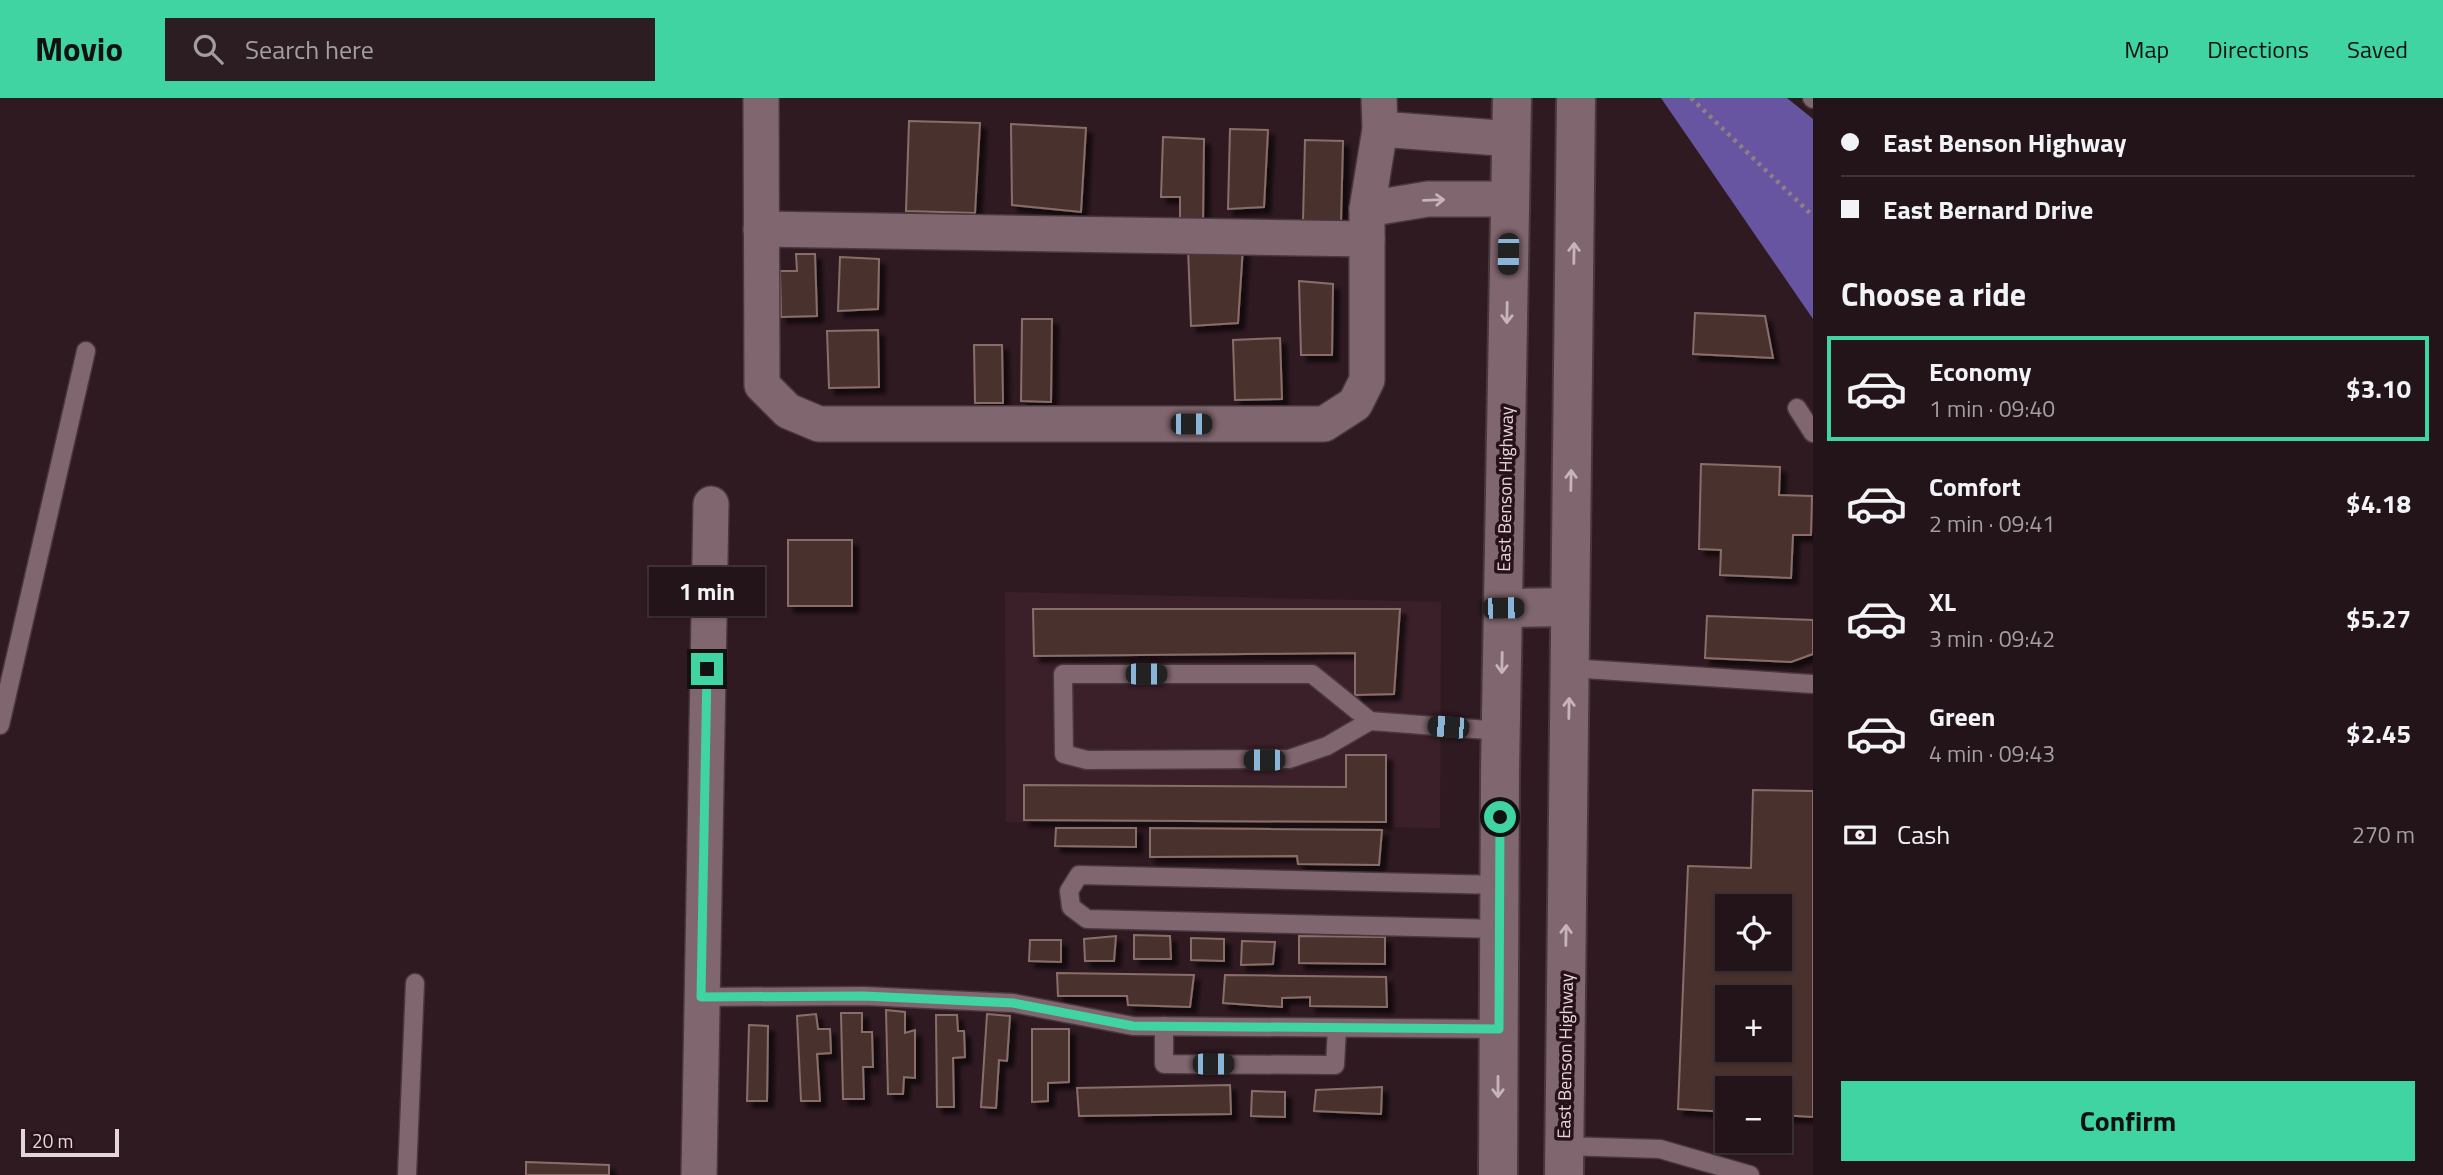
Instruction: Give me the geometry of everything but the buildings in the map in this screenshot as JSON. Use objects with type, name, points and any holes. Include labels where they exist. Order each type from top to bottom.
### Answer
[{"type":"main road","name":"East Benson Highway","points":[[1497,1175],[1501,731],[1512,98]]},
{"type":"main road","name":"East Benson Highway","points":[[1564,1160],[1576,98]]},
{"type":"main road","points":[[1503,608],[1570,607]]},
{"type":"street","points":[[761,98],[762,385],[788,411],[819,424],[1324,425],[1355,404],[1367,380],[1367,224],[1379,114],[1512,139]]},
{"type":"street","points":[[761,229],[1367,224],[1429,199],[1509,199]]},
{"type":"street","points":[[699,1175],[711,504]]},
{"type":"lane","points":[[0,725],[86,351]]},
{"type":"lane","points":[[1797,408],[1813,433]]},
{"type":"lane","points":[[1569,668],[1813,684]]},
{"type":"lane","points":[[1370,721],[1312,674],[1063,674],[1064,754],[1087,760],[1289,760],[1327,746],[1370,721],[1501,731]]},
{"type":"lane","points":[[1499,929],[1087,919],[1071,907],[1069,891],[1079,875],[1500,885]]},
{"type":"lane","points":[[407,1175],[415,983]]},
{"type":"lane","points":[[701,997],[864,996],[1013,1003],[1133,1026],[1499,1029]]},
{"type":"lane","points":[[1164,1026],[1164,1064],[1335,1065],[1337,1028]]},
{"type":"lane","points":[[1564,1160],[1660,1149],[1751,1175]]},
{"type":"path","points":[[1691,98],[1813,216]]},
{"type":"shaded area","points":[[1661,98],[1787,98],[1813,119],[1813,319]]},
{"type":"shaded area","points":[[1005,592],[1441,602],[1440,828],[1006,822]]},
{"type":"route","points":[[707,669],[701,997],[864,996],[1013,1003],[1133,1026],[1499,1029],[1500,817]]}]
